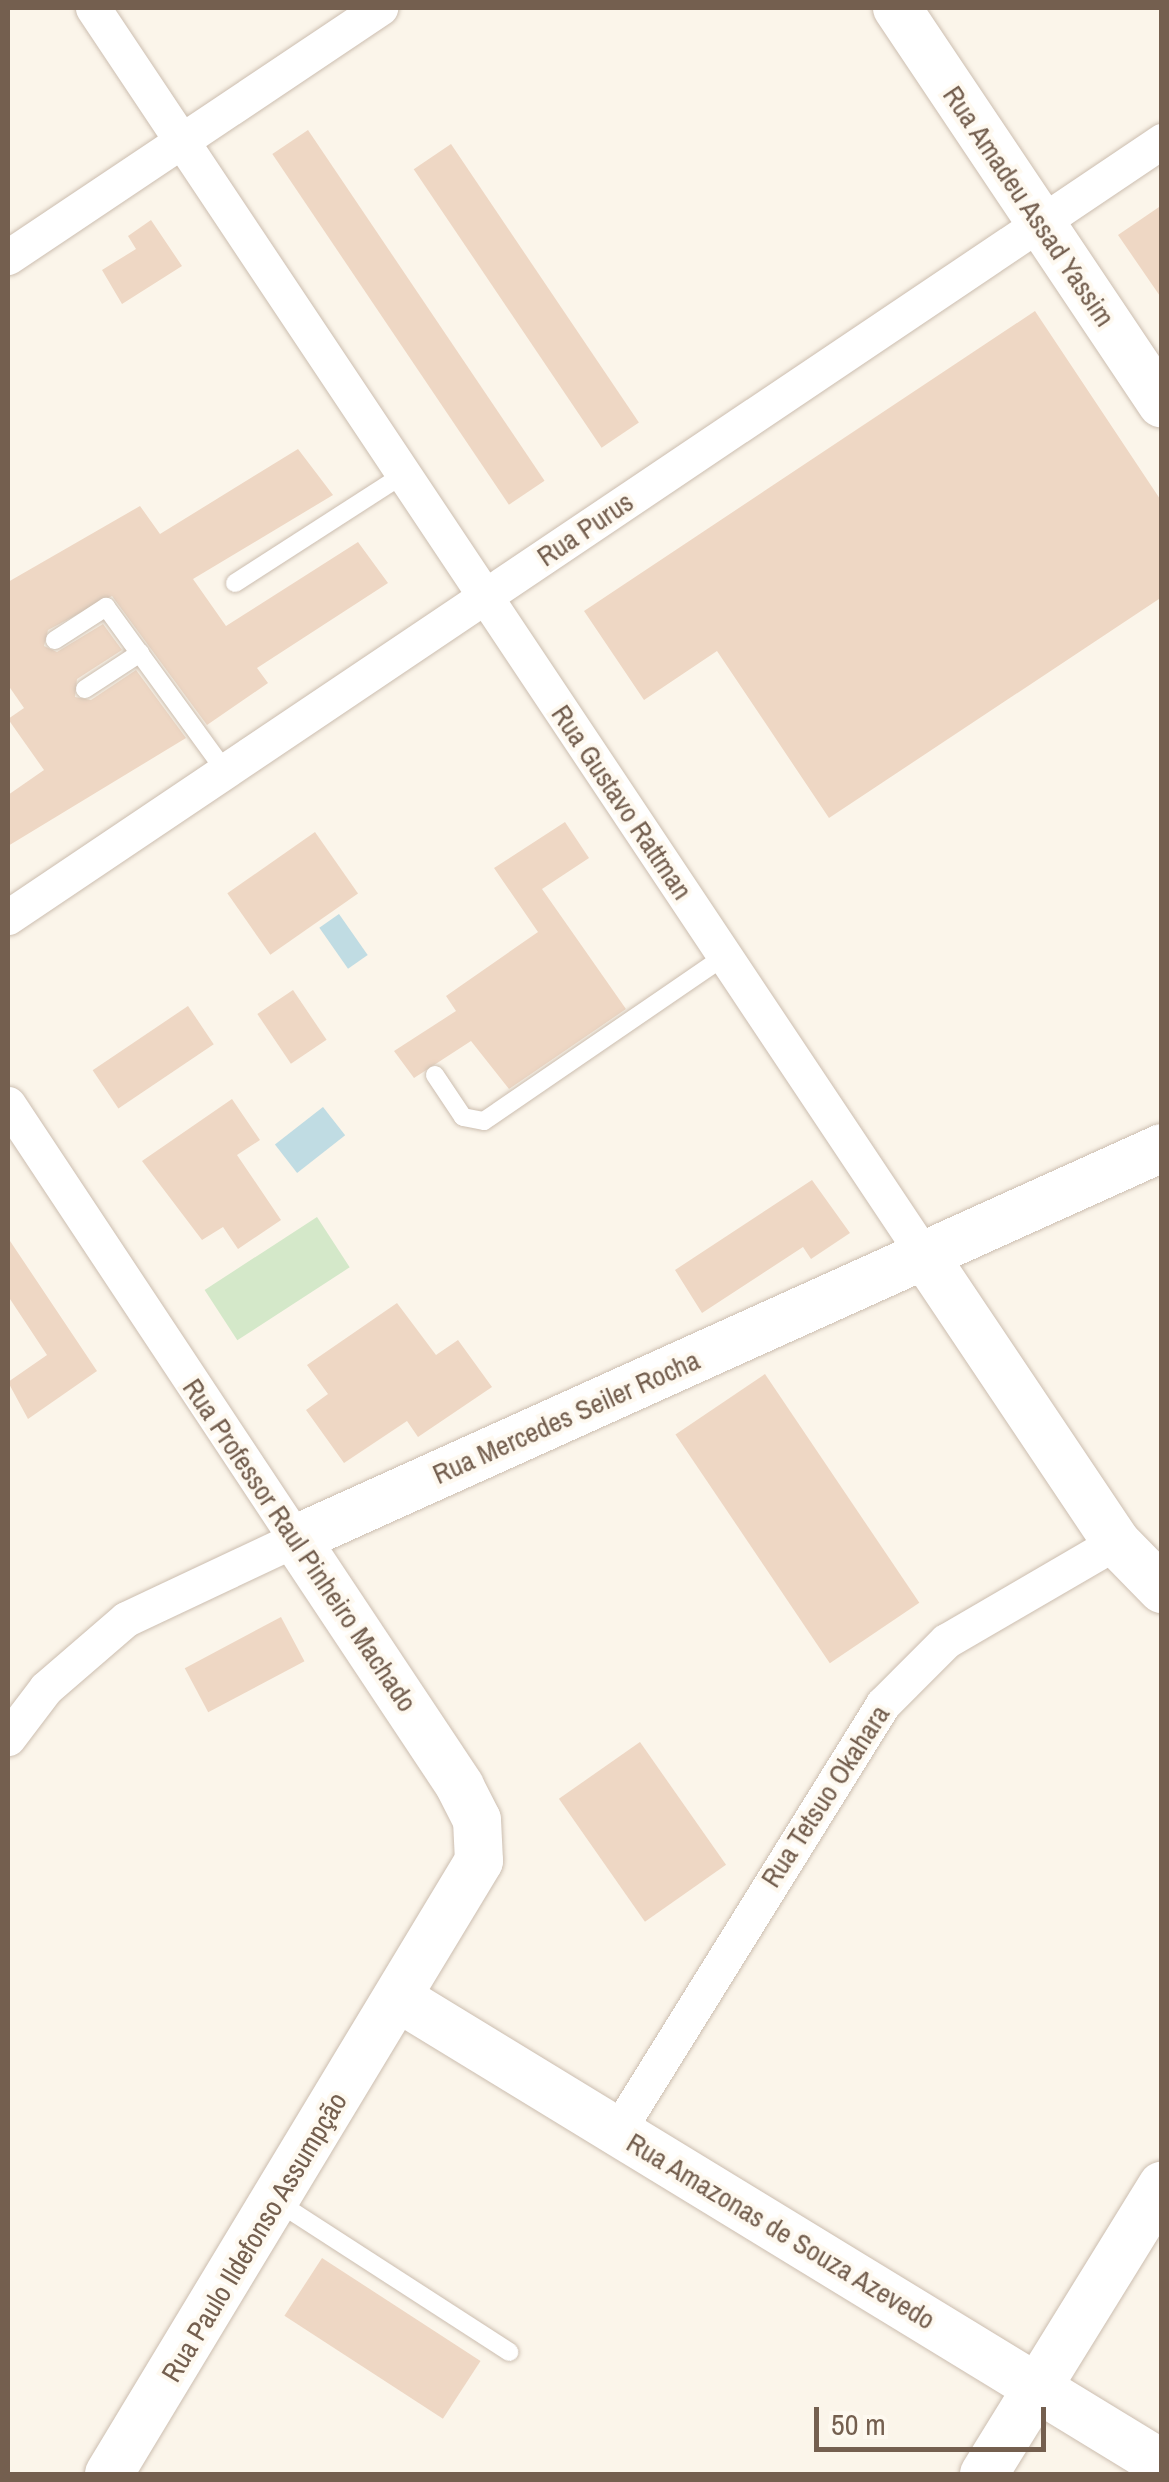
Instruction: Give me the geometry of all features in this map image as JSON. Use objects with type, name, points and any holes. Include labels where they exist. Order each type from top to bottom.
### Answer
[{"type":"main road","name":"Rua Amadeu Assad Yassim","points":[[897,8],[1162,404]]},
{"type":"main road","name":"Rua Mercedes Seiler Rocha","points":[[296,1539],[1162,1148]]},
{"type":"main road","name":"Rua Gustavo Rattman","points":[[924,1255],[1116,1542],[1162,1589]]},
{"type":"main road","name":"Rua Professor Raul Pinheiro Machado","points":[[296,1539],[477,1820],[471,1882],[400,1999]]},
{"type":"main road","name":"Rua Amazonas de Souza Azevedo","points":[[400,1999],[1162,2464]]},
{"type":"main road","name":"Rua Paulo Ildefonso Assumpção","points":[[109,2474],[400,1999]]},
{"type":"main road","points":[[984,2474],[1162,2186]]},
{"type":"street","name":"Rua Gustavo Rattman","points":[[93,8],[924,1255]]},
{"type":"street","points":[[8,257],[380,8]]},
{"type":"street","name":"Rua Purus","points":[[8,917],[1162,141]]},
{"type":"street","name":"Rua Professor Raul Pinheiro Machado","points":[[8,1104],[296,1539]]},
{"type":"street","name":"Rua Mercedes Seiler Rocha","points":[[8,1738],[46,1688],[126,1619],[296,1539]]},
{"type":"street","name":"Rua Tetsuo Okahara","points":[[617,2132],[882,1704],[968,1626],[1116,1542]]},
{"type":"lane","points":[[234,583],[404,474]]},
{"type":"lane","points":[[54,640],[106,607],[225,771]]},
{"type":"lane","points":[[85,688],[140,653]]},
{"type":"lane","points":[[435,1076],[463,1117],[484,1121],[725,956]]},
{"type":"lane","points":[[276,2201],[509,2352]]},
{"type":"green space","points":[[317,1217],[350,1267],[237,1340],[205,1290]]},
{"type":"water","points":[[339,914],[368,955],[348,969],[319,928]]},
{"type":"water","points":[[323,1107],[345,1135],[297,1173],[275,1145]]},
{"type":"building","points":[[308,130],[545,481],[509,505],[272,154]]},
{"type":"building","points":[[451,144],[639,423],[602,448],[414,169]]},
{"type":"building","points":[[1162,205],[1162,299],[1118,235]]},
{"type":"building","points":[[151,220],[182,266],[122,304],[102,270],[136,249],[128,236]]},
{"type":"building","points":[[1035,311],[1162,502],[1162,597],[829,818],[717,651],[644,700],[584,611]]},
{"type":"building","points":[[298,449],[333,495],[193,579],[226,626],[358,542],[388,583],[257,668],[268,683],[207,725],[112,596],[48,630],[44,646],[57,652],[103,624],[122,650],[77,679],[75,697],[91,700],[136,670],[186,738],[8,846],[8,795],[44,770],[8,719],[24,708],[8,685],[8,582],[140,506],[160,534]]},
{"type":"building","points":[[565,822],[589,858],[542,889],[626,1009],[509,1089],[471,1041],[414,1078],[394,1051],[456,1011],[446,996],[538,932],[494,868]]},
{"type":"building","points":[[315,832],[358,893],[270,955],[227,893]]},
{"type":"building","points":[[293,990],[327,1040],[291,1064],[257,1014]]},
{"type":"building","points":[[188,1006],[214,1044],[118,1108],[93,1070]]},
{"type":"building","points":[[232,1099],[260,1140],[237,1155],[281,1220],[238,1249],[223,1227],[202,1240],[142,1161]]},
{"type":"building","points":[[812,1180],[850,1233],[811,1259],[803,1247],[702,1313],[675,1270]]},
{"type":"building","points":[[8,1238],[97,1371],[28,1419],[8,1382],[47,1355],[8,1296]]},
{"type":"building","points":[[397,1303],[436,1355],[458,1340],[492,1387],[418,1437],[407,1421],[344,1463],[306,1410],[328,1394],[307,1365]]},
{"type":"building","points":[[765,1374],[919,1603],[830,1663],[675,1434]]},
{"type":"building","points":[[281,1617],[304,1661],[208,1712],[185,1668]]},
{"type":"building","points":[[640,1742],[726,1865],[645,1922],[559,1799]]},
{"type":"building","points":[[322,2258],[481,2361],[443,2419],[284,2316]]}]
